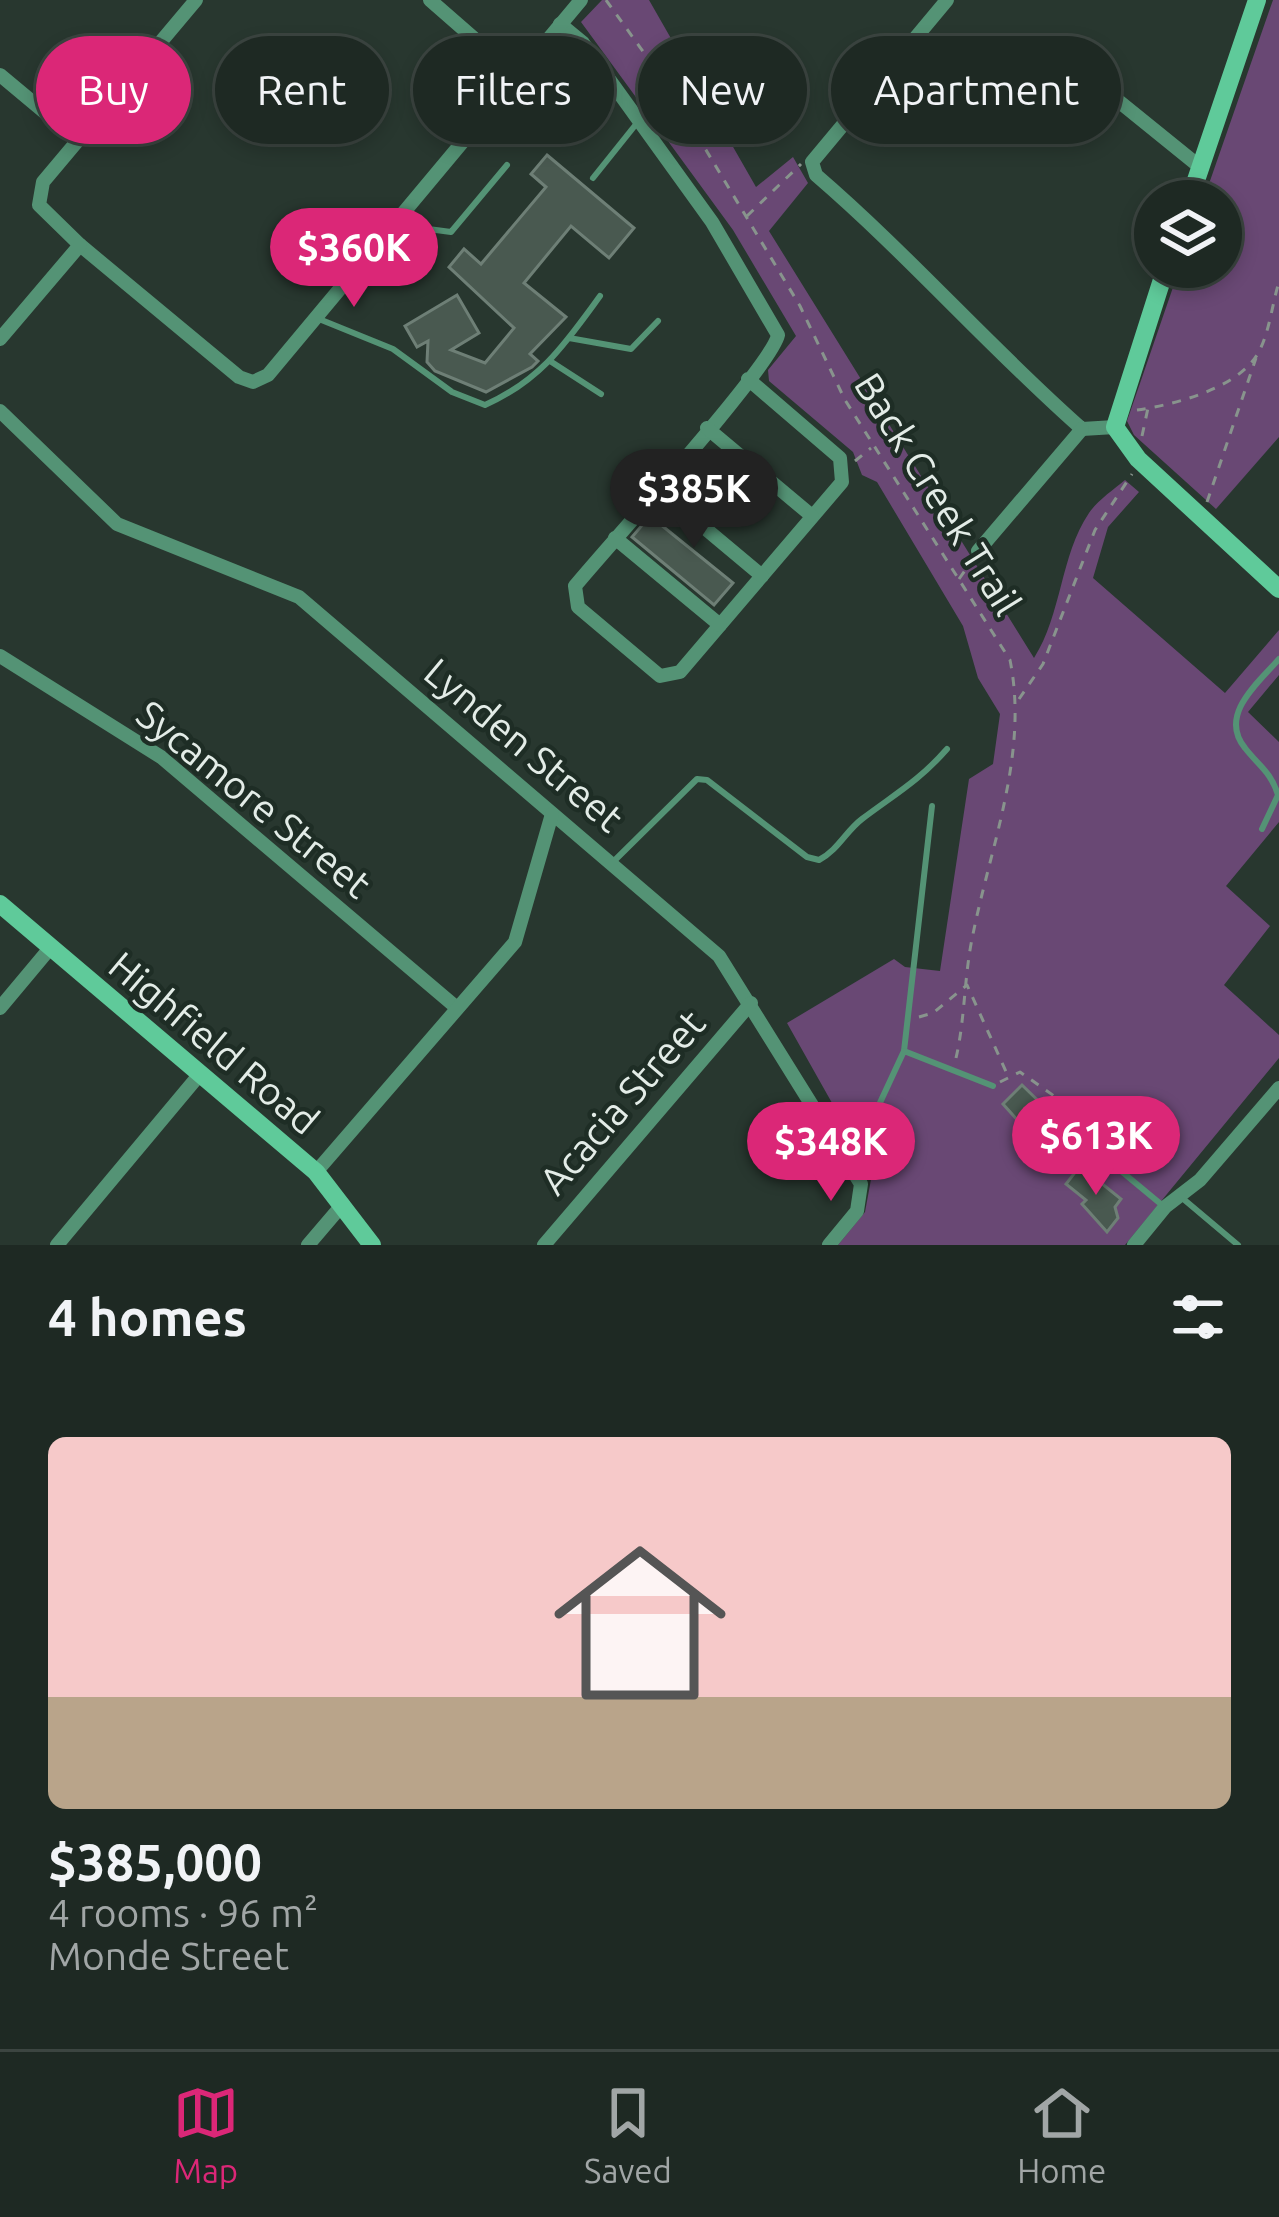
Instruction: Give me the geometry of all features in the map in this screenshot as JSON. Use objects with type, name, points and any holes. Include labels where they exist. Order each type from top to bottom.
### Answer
[{"type":"street","points":[[430,0],[471,36]]},
{"type":"street","points":[[550,36],[581,0]]},
{"type":"street","points":[[947,0],[815,159],[816,175],[884,233],[1011,368],[1082,429]]},
{"type":"street","points":[[1196,180],[1257,0]]},
{"type":"street","points":[[163,36],[190,2]]},
{"type":"street","points":[[560,24],[583,43],[638,119]]},
{"type":"street","points":[[0,75],[36,105]]},
{"type":"street","points":[[1121,103],[1200,167]]},
{"type":"street","points":[[76,144],[38,193],[45,216],[239,377],[254,382],[268,375],[460,144]]},
{"type":"street","points":[[655,144],[774,321],[776,347],[748,379],[575,586],[573,597],[660,676],[680,672],[842,482],[840,458],[748,379]]},
{"type":"street","points":[[0,340],[80,244]]},
{"type":"street","points":[[1159,288],[1116,420],[1138,459],[1279,589]]},
{"type":"street","points":[[0,313],[13,324]]},
{"type":"street","name":"Lynden Street","points":[[0,411],[117,524],[299,597],[719,956],[852,1162]]},
{"type":"street","points":[[978,551],[1082,429],[1116,420]]},
{"type":"street","points":[[707,428],[812,516]]},
{"type":"street","points":[[657,488],[762,576]]},
{"type":"street","points":[[615,538],[720,626]]},
{"type":"street","name":"Sycamore Street","points":[[0,656],[161,757],[457,1008]]},
{"type":"street","points":[[316,1172],[515,943],[552,814]]},
{"type":"street","name":"Highfield Road","points":[[0,904],[316,1172],[372,1245]]},
{"type":"street","points":[[0,1008],[51,947]]},
{"type":"street","name":"Acacia Street","points":[[544,1245],[751,1003]]},
{"type":"street","points":[[57,1245],[200,1074]]},
{"type":"street","points":[[1134,1245],[1165,1207],[1200,1180],[1279,1088]]},
{"type":"street","points":[[829,1245],[857,1211],[861,1184],[852,1162]]},
{"type":"street","points":[[308,1245],[343,1204]]},
{"type":"lane","points":[[593,178],[638,121]]},
{"type":"lane","points":[[394,224],[451,232],[507,165]]},
{"type":"lane","points":[[316,317],[393,349],[452,392],[485,405],[522,388],[550,361],[600,296]]},
{"type":"lane","points":[[569,338],[632,350],[658,321]]},
{"type":"lane","points":[[550,361],[601,394]]},
{"type":"lane","points":[[1262,829],[1278,795],[1271,773],[1234,730],[1235,714],[1279,659]]},
{"type":"lane","points":[[612,863],[697,779],[707,780],[807,857],[819,860],[832,853],[859,821],[915,785],[947,749]]},
{"type":"lane","points":[[852,1162],[904,1051],[932,806]]},
{"type":"lane","points":[[904,1051],[993,1086]]},
{"type":"lane","points":[[1115,1166],[1165,1207]]},
{"type":"lane","points":[[1179,1196],[1238,1245]]},
{"type":"path","name":"Back Creek Trail","points":[[606,0],[665,82],[873,446],[1010,660],[1018,701],[996,850],[972,941],[953,1070]]},
{"type":"path","points":[[746,217],[803,161],[815,159]]},
{"type":"path","points":[[1202,519],[1279,282]]},
{"type":"path","points":[[1116,420],[1232,378],[1256,356]]},
{"type":"path","points":[[1018,701],[1043,664],[1095,530],[1128,488],[1148,408]]},
{"type":"path","points":[[844,470],[873,446]]},
{"type":"path","points":[[957,583],[978,551]]},
{"type":"path","points":[[906,1020],[934,1013],[968,985],[1009,1078]]},
{"type":"path","points":[[993,1086],[1020,1072],[1051,1089],[1104,1131],[1095,1159],[1105,1167],[1115,1166]]},
{"type":"shaded area","points":[[602,0],[649,0],[670,36],[638,36],[638,100],[614,67],[614,36],[591,36],[581,22]]},
{"type":"shaded area","points":[[1273,0],[1279,0],[1279,437],[1216,509],[1134,435],[1127,421],[1173,288],[1242,288],[1242,180],[1210,180]]},
{"type":"shaded area","points":[[670,144],[731,144],[756,187],[793,157],[808,183],[769,231],[1034,658],[1079,530],[1096,504],[1125,480],[1139,492],[1108,527],[1093,578],[1225,693],[1279,630],[1279,675],[1248,712],[1279,742],[1279,822],[1226,886],[1270,926],[1224,985],[1279,1035],[1279,1058],[1125,1245],[838,1245],[865,1212],[872,1174],[787,1023],[894,959],[905,967],[940,971],[969,779],[993,764],[1000,714],[978,678],[963,626],[877,482],[862,475],[853,452],[769,381],[768,370],[796,336],[733,230]]},
{"type":"building","points":[[547,155],[634,228],[609,258],[571,226],[524,283],[566,317],[530,354],[538,361],[532,367],[486,392],[435,371],[427,362],[428,341],[417,347],[405,326],[457,295],[479,333],[451,350],[485,363],[514,328],[449,267],[464,249],[481,264],[546,187],[531,174]]},
{"type":"building","points":[[650,516],[733,583],[714,605],[632,537]]},
{"type":"building","points":[[1022,1085],[1060,1122],[1066,1116],[1083,1133],[1055,1162],[1003,1104]]},
{"type":"building","points":[[1080,1166],[1121,1199],[1115,1207],[1118,1218],[1107,1232],[1082,1204],[1086,1200],[1066,1184]]}]
